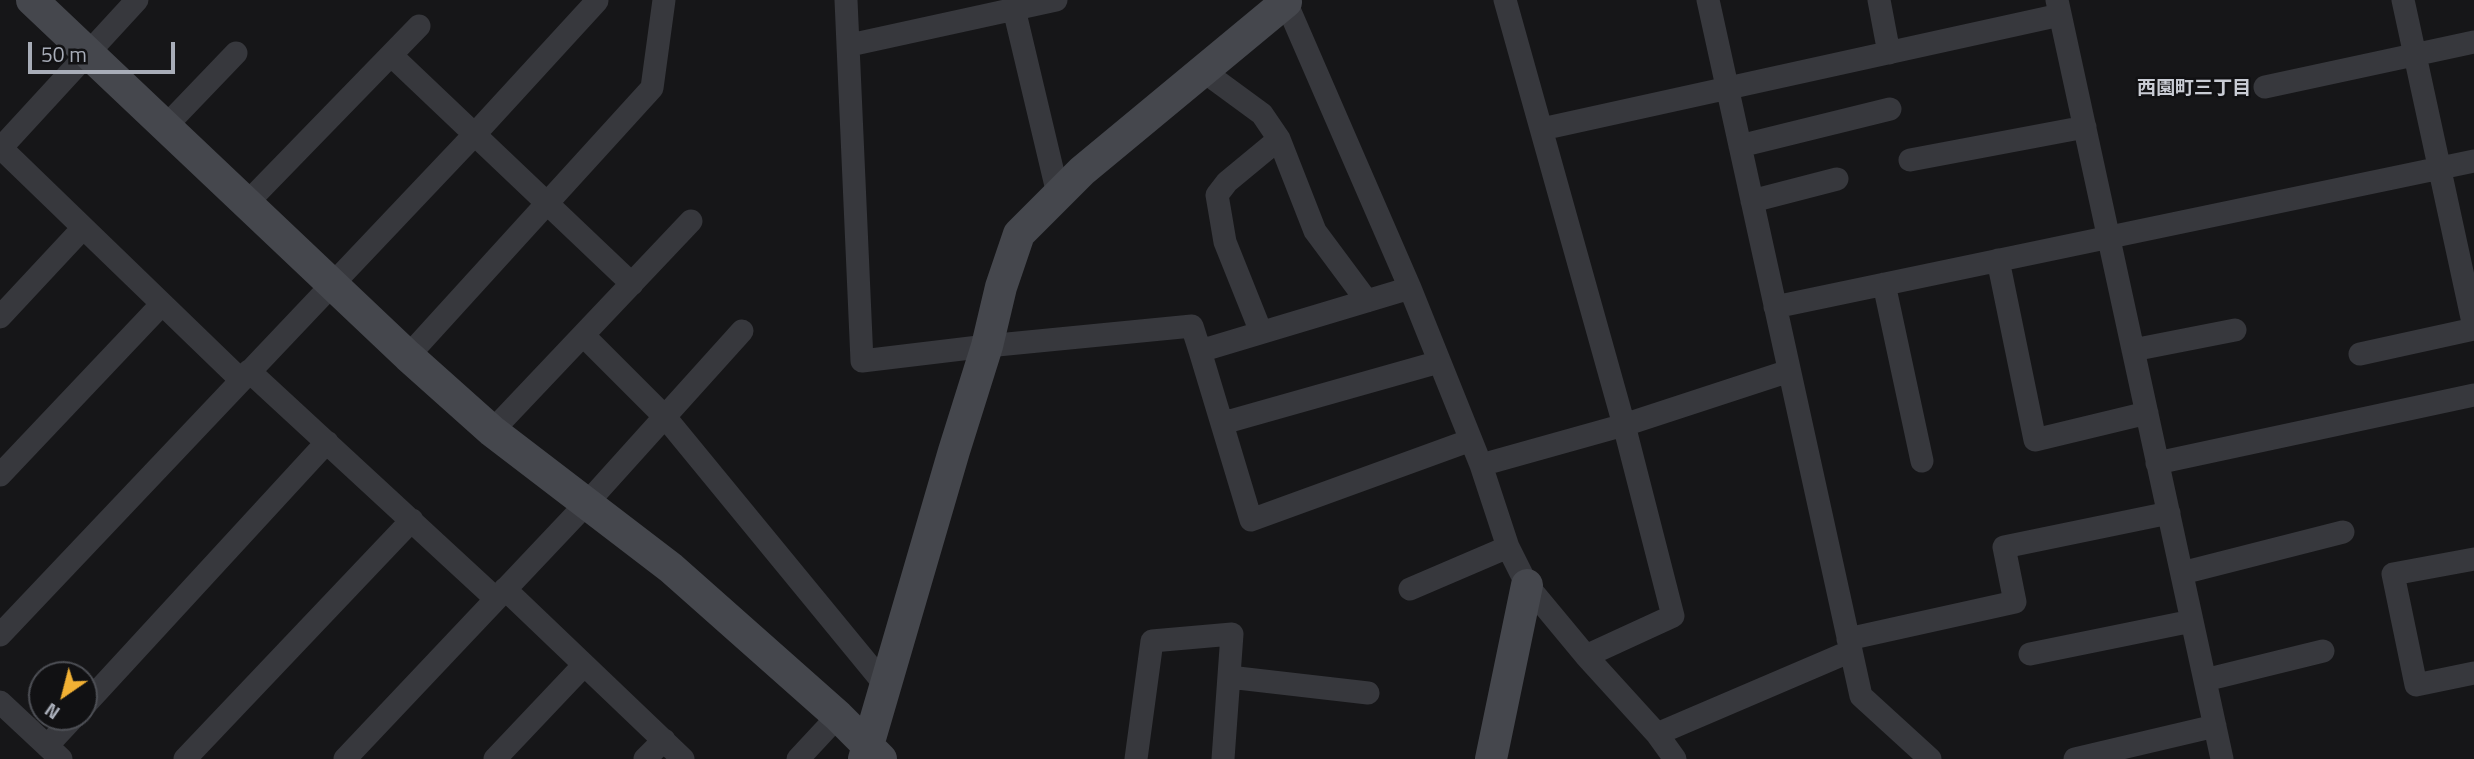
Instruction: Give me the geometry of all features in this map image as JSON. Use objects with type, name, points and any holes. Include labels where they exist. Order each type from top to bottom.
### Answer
[{"type":"street","points":[[32,0],[408,356],[492,431],[671,568],[838,716],[871,754]]},
{"type":"street","points":[[137,0],[89,55],[0,148],[162,304],[327,442],[412,520],[584,665],[683,759]]},
{"type":"street","points":[[408,356],[652,88],[664,0]]},
{"type":"street","points":[[846,0],[862,361],[1192,326],[1251,520],[1471,440]]},
{"type":"street","points":[[850,45],[1056,0]]},
{"type":"street","points":[[1505,0],[1624,425],[1673,616],[1586,656]]},
{"type":"street","points":[[1878,0],[1889,53]]},
{"type":"street","points":[[2360,354],[2474,328],[2403,0]]},
{"type":"street","points":[[0,635],[475,134],[597,1]]},
{"type":"street","points":[[871,754],[886,686],[987,346],[1001,287],[1019,234],[1082,171],[1286,1],[1410,288],[1481,465],[1508,547],[1527,586],[1657,734],[1675,759]]},
{"type":"street","points":[[1711,1],[1727,88],[1861,696],[1930,759]]},
{"type":"street","points":[[1542,130],[1889,53],[2059,7],[2222,759]]},
{"type":"street","points":[[1014,9],[1058,194]]},
{"type":"street","points":[[246,204],[419,26]]},
{"type":"street","points":[[2265,87],[2474,42]]},
{"type":"street","points":[[165,127],[236,54]]},
{"type":"street","points":[[391,55],[632,284]]},
{"type":"street","points":[[1202,70],[1262,114],[1279,139],[1315,231],[1367,301]]},
{"type":"street","points":[[1740,146],[1890,109]]},
{"type":"street","points":[[1910,160],[2085,127]]},
{"type":"street","points":[[1261,332],[1225,242],[1217,195],[1227,183],[1279,139]]},
{"type":"street","points":[[1775,307],[2474,161]]},
{"type":"street","points":[[1752,201],[1837,179]]},
{"type":"street","points":[[492,431],[691,220]]},
{"type":"street","points":[[0,317],[83,228]]},
{"type":"street","points":[[1998,260],[2035,440],[2147,413]]},
{"type":"street","points":[[1884,284],[1922,461]]},
{"type":"street","points":[[1200,351],[1410,288]]},
{"type":"street","points":[[0,475],[162,304]]},
{"type":"street","points":[[2133,350],[2235,330]]},
{"type":"street","points":[[345,759],[587,503],[743,331]]},
{"type":"street","points":[[583,335],[665,417],[886,686]]},
{"type":"street","points":[[1223,423],[1439,362]]},
{"type":"street","points":[[1481,465],[1624,425],[1789,371]]},
{"type":"street","points":[[2157,463],[2474,395]]},
{"type":"street","points":[[98,691],[327,442]]},
{"type":"street","points":[[1657,734],[1850,645],[2015,602],[2004,547],[2169,513]]},
{"type":"street","points":[[185,759],[412,520]]},
{"type":"street","points":[[2182,573],[2343,532]]},
{"type":"street","points":[[1410,589],[1508,547]]},
{"type":"street","points":[[2470,556],[2393,575],[2416,685],[2474,673]]},
{"type":"street","points":[[1491,759],[1527,586]]},
{"type":"street","points":[[2030,654],[2192,621]]},
{"type":"street","points":[[1136,759],[1152,640],[1232,634],[1223,759]]},
{"type":"street","points":[[2205,680],[2323,651]]},
{"type":"street","points":[[495,759],[584,665]]},
{"type":"street","points":[[1229,677],[1368,693]]},
{"type":"street","points":[[0,702],[54,752],[66,731]]},
{"type":"street","points":[[798,759],[838,716]]},
{"type":"street","points":[[2075,759],[2215,726]]},
{"type":"street","points":[[645,759],[664,740]]},
{"type":"district","name":"西園町三丁目","points":[[2194,89]]}]
